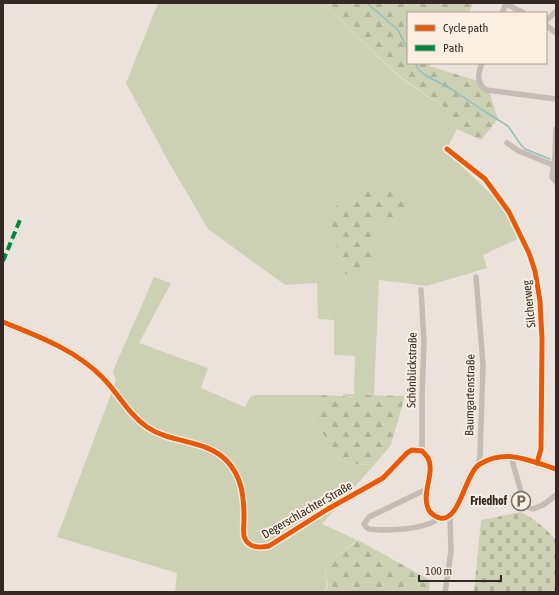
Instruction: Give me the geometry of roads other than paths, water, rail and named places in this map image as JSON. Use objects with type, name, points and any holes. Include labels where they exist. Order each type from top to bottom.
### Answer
[{"type":"street","points":[[506,3],[522,12]]},
{"type":"street","points":[[547,20],[556,11]]},
{"type":"street","points":[[547,26],[556,33]]},
{"type":"street","points":[[482,64],[478,79],[479,83],[486,90],[556,99]]},
{"type":"street","points":[[556,129],[552,177],[556,182]]},
{"type":"street","points":[[507,143],[519,151],[553,165]]},
{"type":"street","name":"Silcherweg","points":[[448,149],[485,180],[509,212],[529,253],[535,271],[540,301],[542,339],[541,449],[537,463]]},
{"type":"street","name":"Baumgartenstraße","points":[[476,277],[484,365],[478,465]]},
{"type":"street","name":"Schönblickstraße","points":[[421,290],[424,342],[422,451]]},
{"type":"street","name":"Degerschlachter Straße","points":[[3,322],[51,342],[88,365],[102,377],[138,420],[148,428],[207,447],[218,453],[228,462],[236,473],[241,484],[244,497],[244,537],[255,547],[262,548],[269,546],[328,509],[383,478],[407,453],[412,450],[422,451]]},
{"type":"street","points":[[422,451],[428,458],[430,465],[427,489],[427,506],[431,513],[439,518],[446,518],[456,508],[467,482],[478,465],[494,459],[511,456],[526,458],[556,469]]},
{"type":"street","points":[[511,456],[523,499],[527,507],[533,509],[543,505],[556,495]]},
{"type":"street","points":[[427,489],[369,517],[364,524],[369,529],[398,530],[433,523],[439,518]]},
{"type":"street","points":[[445,592],[451,552],[450,515]]},
{"type":"waterway","points":[[367,3],[398,30],[407,48]]},
{"type":"waterway","points":[[416,64],[418,69],[425,75],[453,90],[508,126],[525,149],[550,159]]},
{"type":"place","name":"Friedhof","points":[[521,501]]}]
